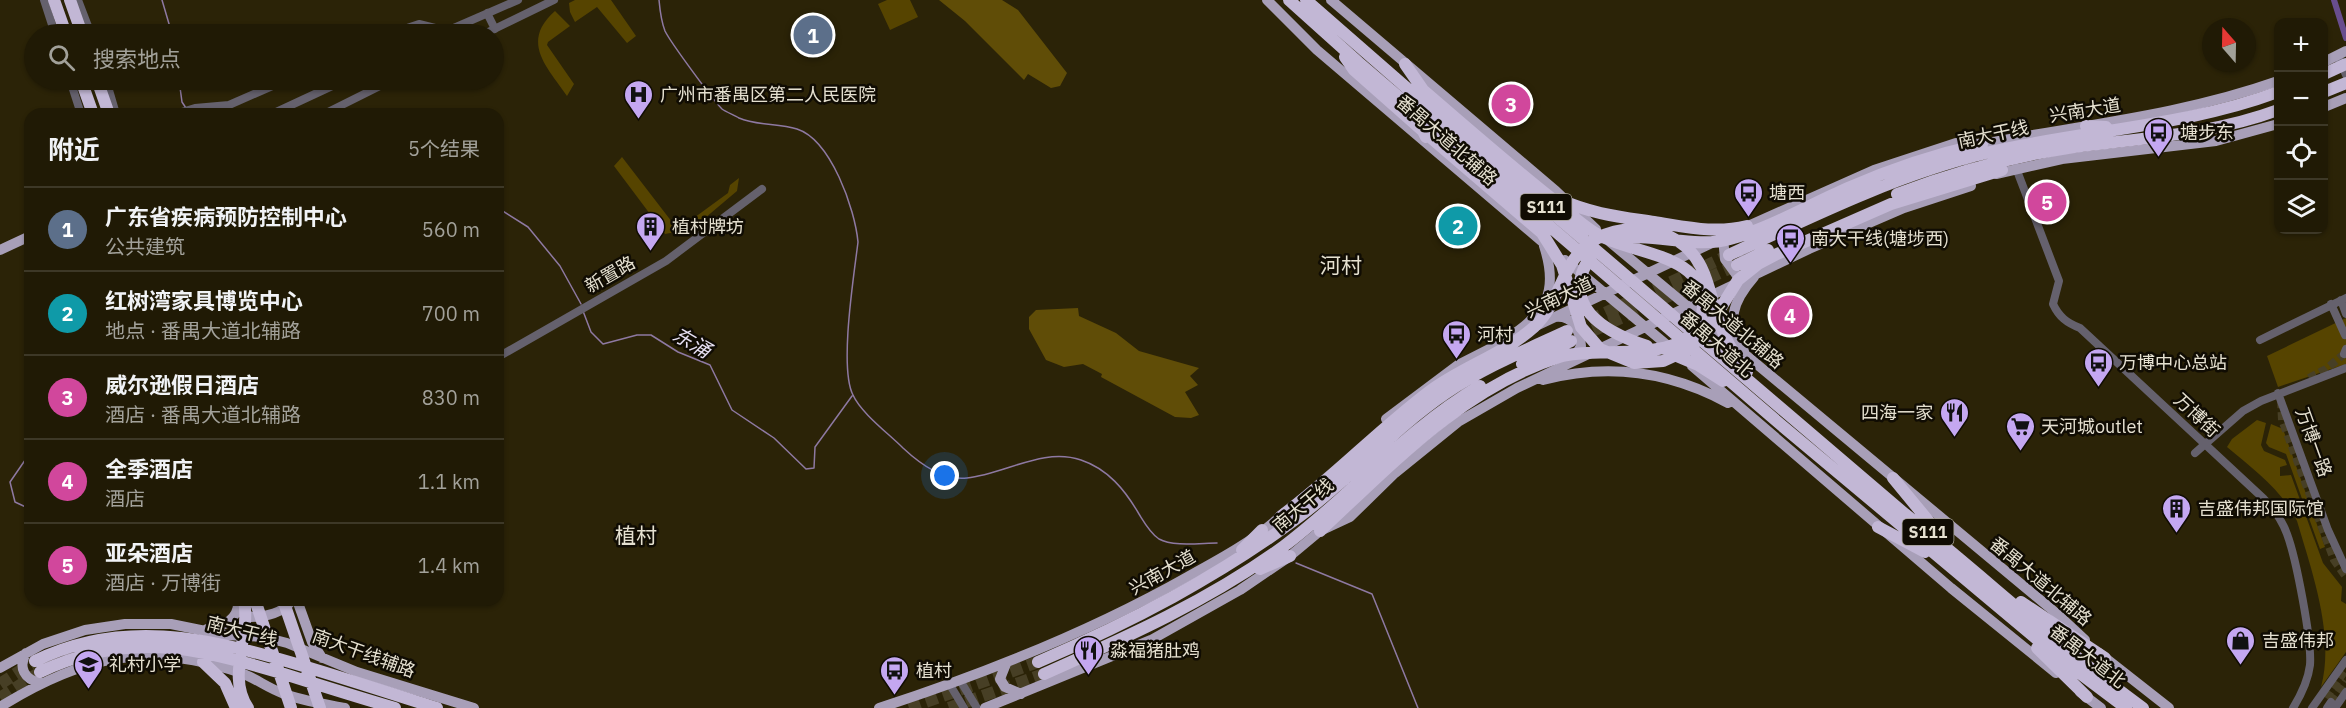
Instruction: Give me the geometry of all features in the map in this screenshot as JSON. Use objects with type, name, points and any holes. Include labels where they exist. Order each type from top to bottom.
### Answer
[{"type":"highway","points":[[54,0],[62,24]]},
{"type":"highway","points":[[70,0],[78,24]]},
{"type":"highway","name":"番禺大道北","points":[[1289,0],[1780,424],[1952,559],[1982,575],[2068,652],[2143,708]]},
{"type":"highway","name":"番禺大道北","points":[[1306,0],[1788,413],[1952,559],[1979,590],[2062,660],[2126,708]]},
{"type":"highway","points":[[1332,39],[1354,70],[1535,227],[1549,242],[1562,265],[1575,313],[1587,336],[1600,349],[1634,363],[1663,361],[1689,349],[1707,330],[1730,292],[1748,272],[1777,254],[1863,215],[1944,186],[2002,170]]},
{"type":"highway","points":[[2326,72],[2343,57]]},
{"type":"highway","points":[[1320,531],[1394,461],[1464,405],[1533,367],[1561,357],[1586,351],[1649,351],[1672,347],[1688,339],[1701,320],[1702,293],[1697,281],[1689,271],[1672,261],[1632,250],[1596,234],[1423,90],[1405,64]]},
{"type":"highway","points":[[2328,90],[2346,82]]},
{"type":"highway","points":[[85,90],[91,108]]},
{"type":"highway","points":[[101,90],[107,108]]},
{"type":"highway","name":"南大干线","points":[[2274,93],[2218,111],[2131,129],[2024,145],[1947,163],[1871,190],[1733,260],[1943,178],[1996,163],[2093,145],[2164,137],[2221,126],[2274,111]]},
{"type":"highway","points":[[2086,126],[2131,129]]},
{"type":"highway","points":[[1423,131],[1434,150]]},
{"type":"highway","points":[[1752,399],[1698,365],[1627,339],[1597,323],[1585,307],[1581,294],[1582,273],[1591,255],[1614,240],[1636,238],[1713,243],[1749,232],[1849,188],[1920,161],[1982,144]]},
{"type":"highway","points":[[2062,159],[2093,145]]},
{"type":"highway","points":[[1532,183],[1578,207],[1599,214],[1704,230],[1736,229],[1805,207]]},
{"type":"highway","points":[[1280,517],[1319,488],[1372,439],[1431,390],[1528,333],[1544,317],[1576,255],[1594,240],[1626,229],[1661,233],[1678,241],[1693,255],[1707,278],[1717,317],[1727,343],[1758,387]]},
{"type":"highway","name":"南大干线","points":[[1038,662],[1139,617],[1223,569],[1302,514],[1380,445],[1446,393],[1502,361],[1569,336],[1490,380],[1438,413],[1312,523],[1229,583],[1146,629],[1044,674]]},
{"type":"highway","points":[[1893,478],[1952,559]]},
{"type":"highway","points":[[1878,527],[1952,559]]},
{"type":"highway","points":[[1223,569],[1262,530]]},
{"type":"highway","points":[[1229,583],[1290,556]]},
{"type":"highway","points":[[1982,575],[2105,658]]},
{"type":"highway","points":[[1979,590],[2087,697]]},
{"type":"highway","points":[[241,606],[246,628],[238,679],[241,695],[248,708]]},
{"type":"highway","points":[[257,606],[291,708]]},
{"type":"highway","points":[[277,606],[312,708]]},
{"type":"highway","points":[[285,606],[320,708]]},
{"type":"highway","name":"南大干线","points":[[35,667],[96,640],[122,635],[165,634],[198,638],[255,652],[437,708]]},
{"type":"highway","name":"南大干线","points":[[35,667],[98,651],[154,646],[215,654],[395,708]]},
{"type":"highway","points":[[202,662],[223,679],[233,705]]},
{"type":"highway","points":[[357,672],[384,691]]},
{"type":"highway","points":[[243,673],[292,677]]},
{"type":"main road","name":"番禺大道北辅路","points":[[1267,0],[1317,50],[1544,246],[1606,293],[1748,414]]},
{"type":"main road","points":[[1316,0],[1325,18]]},
{"type":"main road","name":"番禺大道北辅路","points":[[1331,0],[1556,191]]},
{"type":"main road","points":[[2328,61],[2343,57]]},
{"type":"main road","name":"兴南大道","points":[[894,706],[1006,664],[1093,627],[1155,596],[1232,552],[1280,517],[1403,404],[1458,365],[1752,224],[1874,170],[1956,143],[1982,144],[2173,111],[2236,96],[2274,82]]},
{"type":"main road","points":[[2328,105],[2346,98]]},
{"type":"main road","points":[[985,708],[1168,631],[1240,590],[1290,556],[1320,531],[1350,517],[1395,473],[1458,422],[1574,359],[1758,273],[1904,208],[1980,183],[2002,170],[2062,159],[2208,142],[2274,125]]},
{"type":"main road","points":[[1556,191],[1599,215],[1636,226],[1685,231],[1752,224]]},
{"type":"main road","name":"番禺大道北铺路","points":[[1556,191],[1647,274],[1893,478]]},
{"type":"main road","points":[[1724,238],[1725,260],[1741,281]]},
{"type":"main road","points":[[1,253],[24,243]]},
{"type":"main road","points":[[1458,365],[1518,332],[1539,313],[1550,294],[1552,278],[1544,246]]},
{"type":"main road","points":[[1753,363],[1734,334],[1732,314],[1739,295],[1758,273]]},
{"type":"main road","points":[[1555,317],[1566,317],[1577,327],[1581,346],[1574,359]]},
{"type":"main road","points":[[1517,388],[1581,372],[1641,372],[1697,387],[1748,414],[1878,527],[2016,642],[2101,708]]},
{"type":"main road","name":"番禺大道北辅路","points":[[1893,478],[2056,612],[2105,658],[2169,708]]},
{"type":"main road","points":[[206,629],[226,623],[236,614],[239,606]]},
{"type":"main road","points":[[242,606],[246,616],[257,617],[286,606]]},
{"type":"main road","points":[[299,606],[312,642],[322,658]]},
{"type":"main road","name":"南大干线辅路","points":[[0,707],[63,637],[111,625],[156,623],[206,629],[225,635],[274,639],[357,672],[474,708]]},
{"type":"main road","name":"南大干线辅路","points":[[0,668],[35,667],[67,671],[107,659],[158,656],[202,662],[243,673],[283,694],[345,708]]},
{"type":"main road","points":[[1006,664],[1000,679],[1005,687],[1021,694]]},
{"type":"main road","points":[[879,708],[894,706]]},
{"type":"street","points":[[44,0],[52,24]]},
{"type":"street","points":[[78,0],[86,24]]},
{"type":"street","points":[[464,24],[518,0]]},
{"type":"street","points":[[504,25],[554,0]]},
{"type":"street","points":[[488,13],[493,24]]},
{"type":"street","points":[[2343,57],[2346,75]]},
{"type":"street","points":[[73,90],[79,108]]},
{"type":"street","points":[[109,90],[114,108]]},
{"type":"street","points":[[195,108],[229,105],[263,90]]},
{"type":"street","points":[[285,108],[324,90]]},
{"type":"street","points":[[336,108],[372,90]]},
{"type":"street","name":"万博街","points":[[2016,168],[2059,281],[2053,304],[2055,309],[2066,322],[2080,328],[2264,499],[2276,512],[2287,533],[2298,580],[2310,656],[2308,675],[2293,708]]},
{"type":"street","name":"新置路","points":[[504,354],[666,261],[762,189]]},
{"type":"street","points":[[2260,340],[2343,299],[2346,314]]},
{"type":"street","points":[[2331,304],[2345,335]]},
{"type":"street","points":[[2195,453],[2243,411],[2278,393],[2346,368]]},
{"type":"street","name":"万博一路","points":[[2278,393],[2328,530],[2346,568]]},
{"type":"street","points":[[2313,708],[2346,660]]},
{"type":"street","points":[[955,684],[964,708]]},
{"type":"street","points":[[955,684],[977,708]]},
{"type":"street","points":[[2319,708],[2330,704],[2346,692]]},
{"type":"shaded area","points":[[575,0],[611,0],[636,36],[627,43],[597,7],[575,22],[569,3]]},
{"type":"shaded area","points":[[887,0],[910,0],[918,17],[890,30],[878,4]]},
{"type":"shaded area","points":[[939,0],[1002,0],[1018,10],[1067,73],[1060,86],[1051,88],[1028,74],[1024,80],[965,21]]},
{"type":"shaded area","points":[[555,11],[570,26],[547,45],[574,84],[567,96],[545,65],[538,44],[539,33]]},
{"type":"shaded area","points":[[622,157],[672,222],[687,223],[728,193],[730,185],[739,178],[737,191],[692,229],[665,234],[614,166]]},
{"type":"shaded area","points":[[1078,308],[1079,316],[1116,333],[1139,351],[1199,368],[1190,376],[1198,385],[1185,392],[1199,415],[1191,418],[1175,417],[1101,377],[1102,374],[1083,364],[1064,367],[1046,360],[1029,329],[1029,317],[1036,310]]},
{"type":"shaded area","points":[[2346,318],[2346,364],[2278,387],[2267,356]]},
{"type":"shaded area","points":[[2257,420],[2266,423],[2261,445],[2264,451],[2285,460],[2287,465],[2280,467],[2280,476],[2291,475],[2323,563],[2342,587],[2341,601],[2346,604],[2346,652],[2321,687],[2325,667],[2324,625],[2315,582],[2297,521],[2275,490],[2227,447],[2232,439]]},
{"type":"shaded area","points":[[2271,424],[2283,429],[2325,547],[2320,549],[2286,454],[2269,447],[2266,443]]},
{"type":"waterway","name":"东涌","points":[[162,0],[169,24]]},
{"type":"waterway","points":[[659,0],[665,31],[692,71],[722,109],[746,121],[797,129],[809,136],[820,147],[839,177],[852,212],[858,242],[847,343],[849,382],[857,402],[876,423],[916,459],[932,470],[949,477],[981,476],[1052,457],[1081,460],[1091,464],[1115,481],[1150,531],[1159,539],[1179,544],[1217,543]]},
{"type":"waterway","points":[[2334,0],[2346,38]]},
{"type":"waterway","name":"东涌","points":[[180,90],[182,102],[186,108]]},
{"type":"waterway","name":"东涌","points":[[504,212],[528,227],[560,266],[581,304]]},
{"type":"waterway","name":"东涌","points":[[583,311],[591,332],[603,344],[637,335],[651,335],[678,352],[710,365],[732,410],[774,438],[806,469],[814,468],[815,447],[852,396]]},
{"type":"waterway","points":[[24,462],[10,482],[15,502],[24,506]]},
{"type":"waterway","points":[[1296,563],[1372,594],[1418,708]]},
{"type":"tunnel","points":[[1573,328],[1729,255]]},
{"type":"tunnel","points":[[1577,338],[1737,265]]},
{"type":"tunnel","points":[[2309,378],[2326,369],[2344,354]]},
{"type":"tunnel","points":[[2281,400],[2282,420],[2334,560],[2346,577]]},
{"type":"tunnel","points":[[0,684],[35,661]]},
{"type":"tunnel","points":[[909,708],[1038,662]]},
{"type":"tunnel","points":[[2326,698],[2346,669]]},
{"type":"tunnel","points":[[0,698],[37,674]]},
{"type":"tunnel","points":[[949,708],[1044,674]]},
{"type":"tunnel","points":[[2331,702],[2346,681]]},
{"type":"place","name":"广东省疾病预防控制中心","points":[[813,35]]},
{"type":"place","name":"威尔逊假日酒店","points":[[1511,104]]},
{"type":"place","name":"广州市番禺区第二人民医院","points":[[639,120]]},
{"type":"place","name":"塘步东","points":[[2159,158]]},
{"type":"place","name":"亚朵酒店","points":[[2047,202]]},
{"type":"place","name":"塘西","points":[[1748,218]]},
{"type":"place","name":"红树湾家具博览中心","points":[[1458,226]]},
{"type":"place","name":"植村牌坊","points":[[651,252]]},
{"type":"place","name":"南大干线(塘埗西)","points":[[1790,264]]},
{"type":"place","name":"全季酒店","points":[[1790,315]]},
{"type":"place","name":"河村","points":[[1456,360]]},
{"type":"place","name":"万博中心总站","points":[[2098,388]]},
{"type":"place","name":"四海一家","points":[[1954,438]]},
{"type":"place","name":"天河城outlet","points":[[2020,452]]},
{"type":"place","name":"吉盛伟邦国际馆","points":[[2177,534]]},
{"type":"place","name":"吉盛伟邦","points":[[2241,666]]},
{"type":"place","name":"淼福猪肚鸡","points":[[1089,676]]},
{"type":"place","name":"礼村小学","points":[[88,690]]},
{"type":"place","name":"植村","points":[[895,696]]},
{"type":"district","name":"河村","points":[[1341,265]]},
{"type":"district","name":"植村","points":[[636,535]]}]
